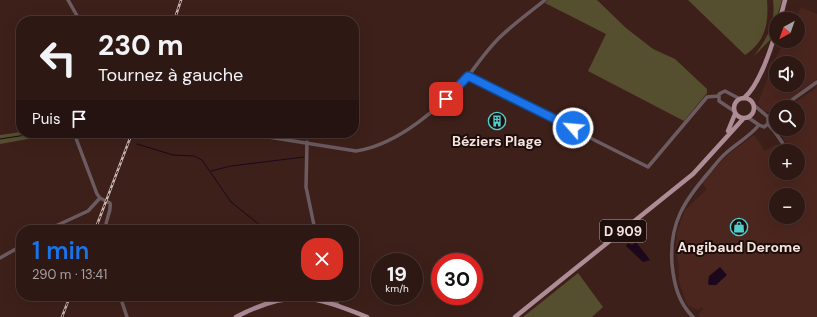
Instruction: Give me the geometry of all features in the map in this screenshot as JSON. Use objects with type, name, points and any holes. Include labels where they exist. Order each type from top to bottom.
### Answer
[{"type":"main road","points":[[782,12],[785,0]]},
{"type":"main road","points":[[757,79],[742,98],[735,102],[735,112],[743,119],[749,118],[753,114],[753,103],[757,79],[771,48]]},
{"type":"main road","points":[[742,98],[753,103]]},
{"type":"main road","name":"D 909","points":[[725,138],[735,112]]},
{"type":"main road","name":"D 909","points":[[515,317],[693,174],[743,119]]},
{"type":"main road","points":[[236,317],[272,301]]},
{"type":"main road","points":[[320,301],[338,305],[367,317]]},
{"type":"street","points":[[68,0],[77,16]]},
{"type":"street","points":[[279,138],[356,150],[368,149],[382,143],[435,110],[468,76],[498,40],[545,0]]},
{"type":"street","points":[[468,76],[648,167],[707,97],[718,96],[720,93],[725,92],[742,98]]},
{"type":"street","points":[[792,100],[817,82]]},
{"type":"street","points":[[718,96],[721,102],[735,112]]},
{"type":"street","points":[[753,103],[768,117],[768,124],[783,144]]},
{"type":"street","points":[[749,118],[758,125],[764,127],[768,124]]},
{"type":"street","points":[[693,317],[681,303],[673,271],[672,245],[676,222],[682,208],[696,186],[725,154],[752,133],[758,125]]},
{"type":"street","points":[[76,138],[97,194],[100,198],[110,203],[111,208],[105,225]]},
{"type":"street","points":[[307,142],[306,187],[314,225]]},
{"type":"street","points":[[58,225],[88,211],[100,198]]},
{"type":"street","points":[[0,258],[16,249]]},
{"type":"street","points":[[122,301],[127,317]]},
{"type":"street","points":[[335,301],[338,305]]},
{"type":"shaded area","points":[[548,0],[597,0],[626,28],[653,49],[675,59],[707,89],[707,93],[684,121],[588,71],[606,34],[545,3]]},
{"type":"shaded area","points":[[688,0],[767,0],[767,17],[764,32],[757,44],[745,55]]},
{"type":"shaded area","points":[[773,0],[782,0],[778,12],[774,12]]},
{"type":"shaded area","points":[[801,7],[817,14],[817,79],[805,88],[805,56],[776,56],[780,48],[805,48],[805,12],[799,12]]},
{"type":"shaded area","points":[[769,32],[769,41],[754,56],[763,43]]},
{"type":"shaded area","points":[[769,75],[769,92],[799,92],[788,100],[769,100],[768,112],[763,110],[758,103]]},
{"type":"shaded area","points":[[817,85],[817,317],[700,317],[698,315],[703,309],[701,307],[699,310],[687,305],[679,282],[679,267],[676,250],[677,232],[685,210],[707,189],[702,183],[726,156],[754,135],[765,151],[769,148],[769,180],[805,180],[805,144],[787,144],[781,136],[805,136],[805,100],[798,100],[815,89]]},
{"type":"shaded area","points":[[16,133],[16,138],[34,138],[0,144],[0,135]]},
{"type":"shaded area","points":[[636,242],[650,260],[643,262],[626,246],[628,243],[632,245]]},
{"type":"shaded area","points":[[720,267],[727,275],[716,285],[709,285],[709,276]]},
{"type":"shaded area","points":[[578,273],[603,307],[592,317],[523,317]]},
{"type":"waterway","points":[[0,139],[16,137]]},
{"type":"waterway","points":[[137,144],[173,155],[194,156],[202,160],[231,202],[260,225]]},
{"type":"waterway","points":[[211,171],[231,166],[304,157]]},
{"type":"railway","points":[[176,16],[181,0]]},
{"type":"railway","points":[[97,225],[130,138]]},
{"type":"railway","points":[[62,317],[68,301]]},
{"type":"place","name":"Béziers Plage","points":[[497,121]]},
{"type":"place","name":"Angibaud Derome","points":[[739,227]]},
{"type":"route","points":[[446,99],[468,76],[573,128]]}]
